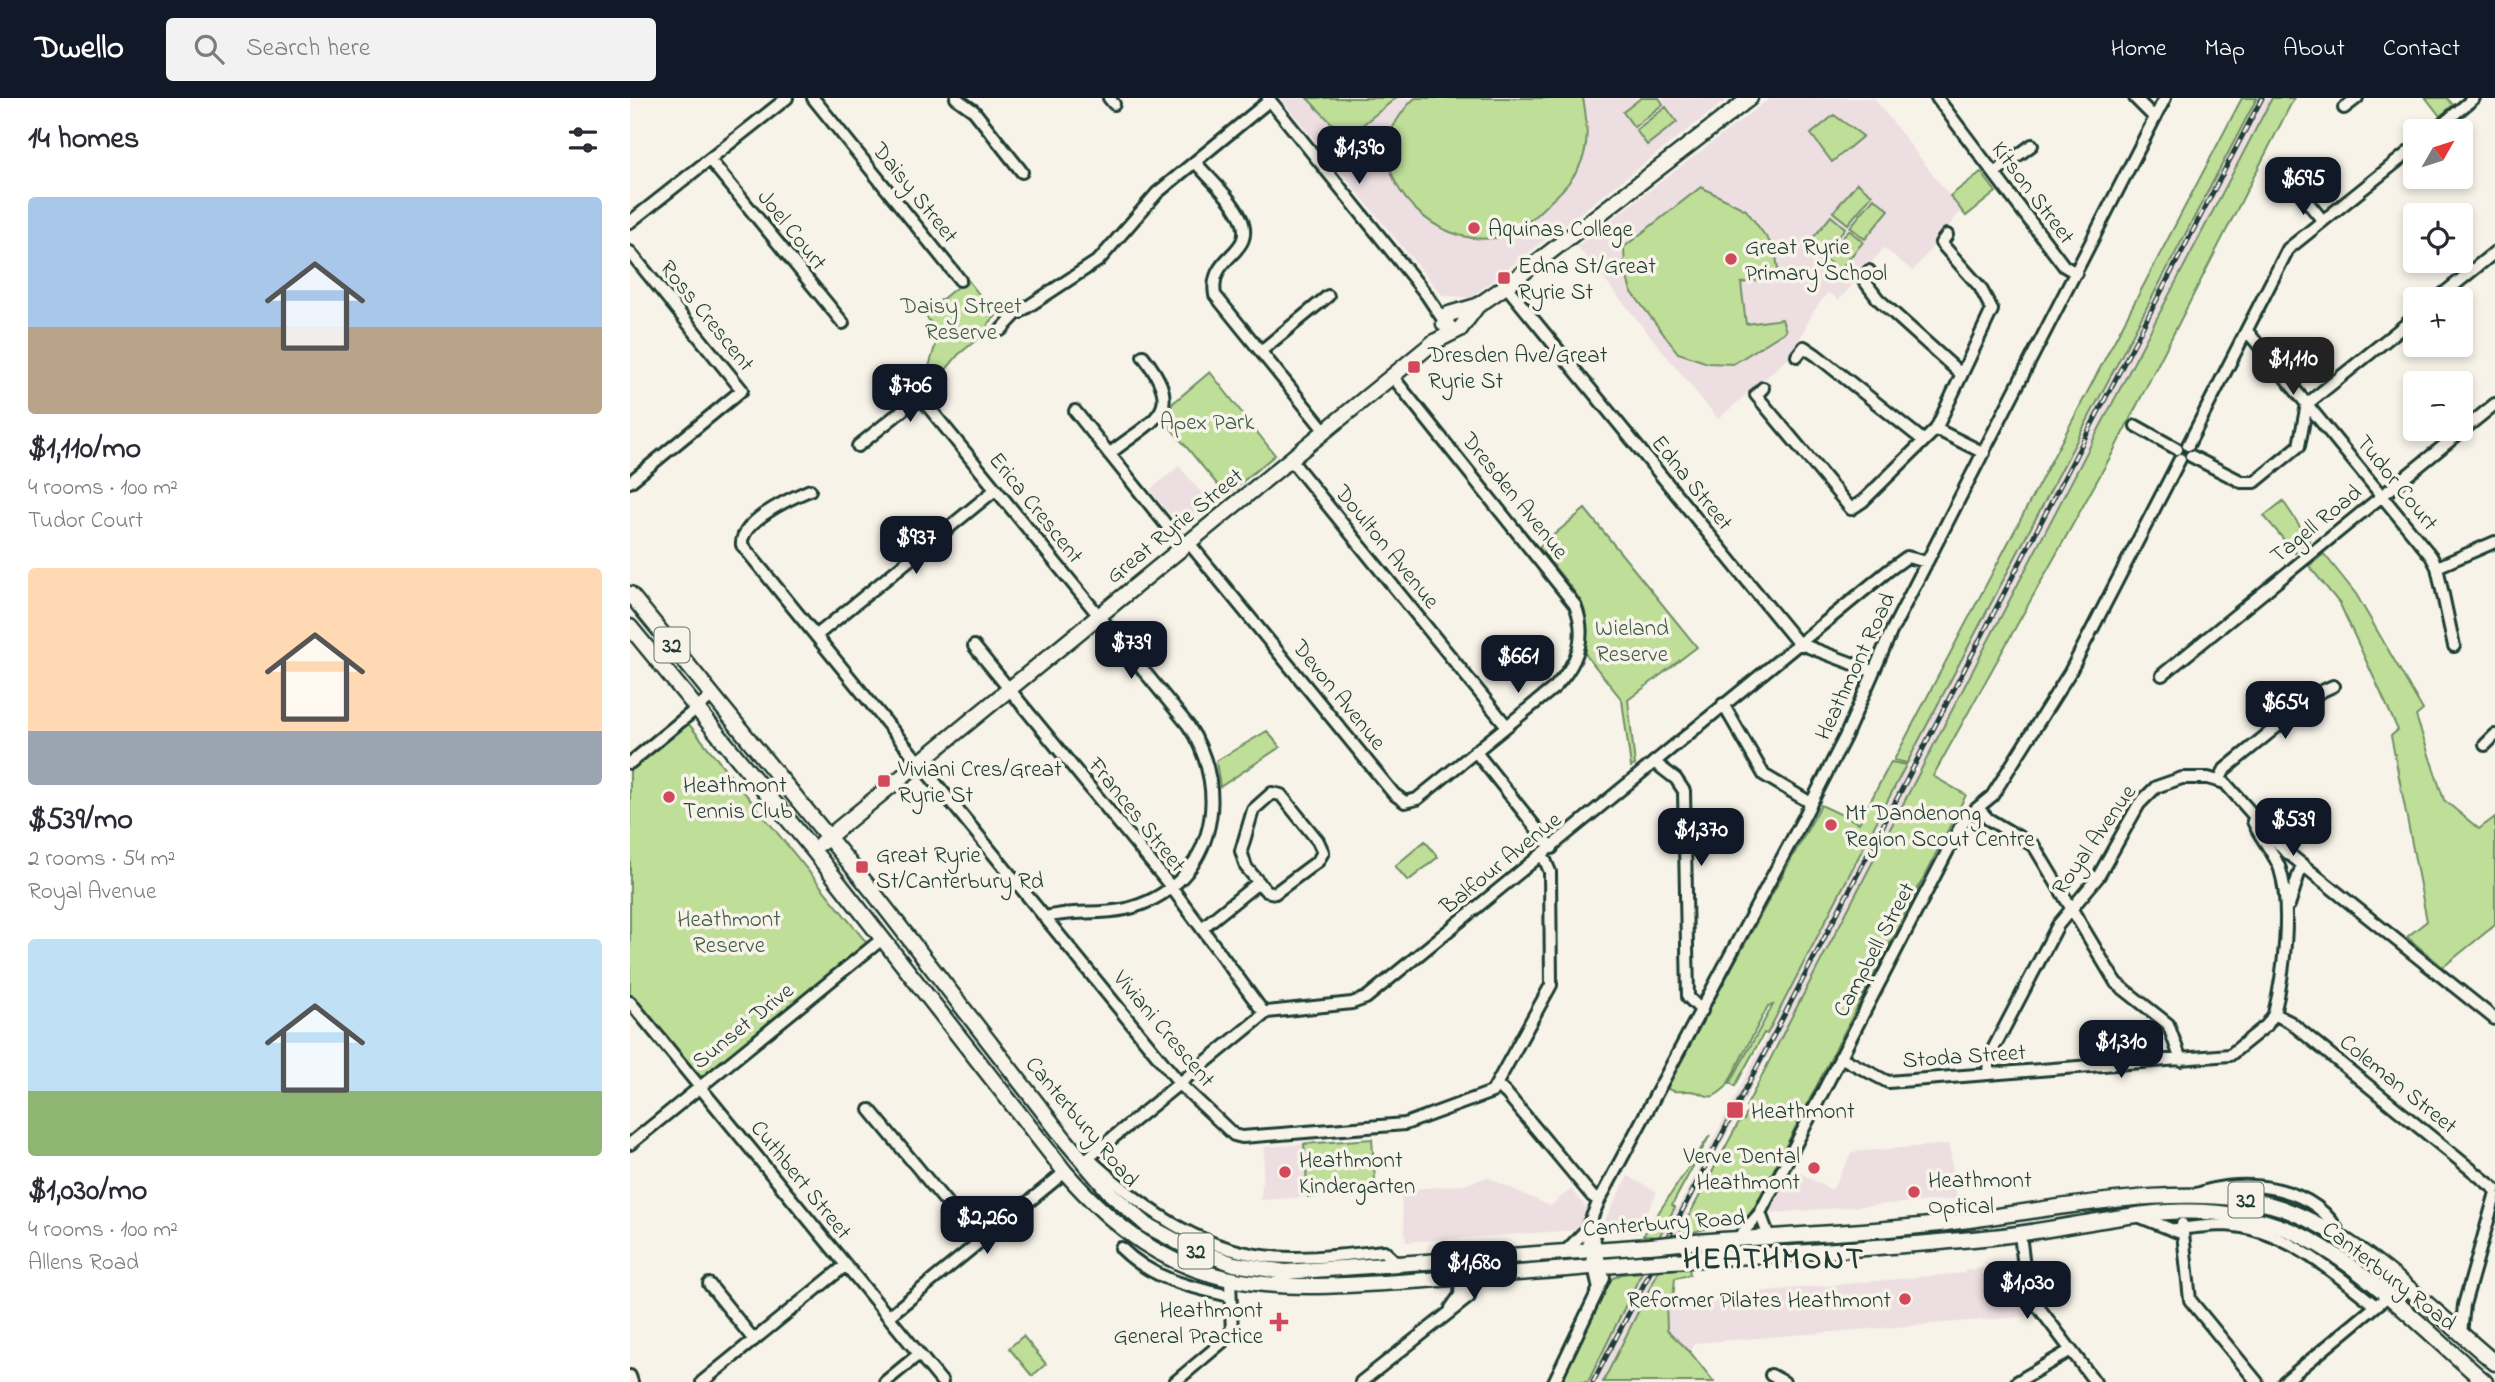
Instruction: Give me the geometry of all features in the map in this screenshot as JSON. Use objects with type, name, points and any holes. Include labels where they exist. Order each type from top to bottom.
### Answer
[{"type":"main road","name":"Great Ryrie Street","points":[[813,850],[1434,342],[1452,321],[1506,286],[1750,98]]},
{"type":"main road","name":"Canterbury Road","points":[[630,594],[873,892],[1066,1141],[1122,1205],[1148,1226],[1187,1247],[1234,1264],[1285,1272],[1399,1265],[1465,1254],[1594,1250],[1868,1229],[2121,1201],[2262,1203],[2300,1216],[2341,1239],[2495,1363]]},
{"type":"main road","name":"Canterbury Road","points":[[630,626],[813,850],[1065,1172],[1102,1212],[1129,1234],[1173,1260],[1230,1280],[1295,1288],[1467,1278],[2020,1234],[2191,1203],[2291,1230],[2332,1254],[2381,1301],[2485,1382]]},
{"type":"main road","points":[[873,892],[886,921],[882,939],[895,935],[910,940]]},
{"type":"main road","points":[[2016,1214],[2020,1234]]},
{"type":"main road","points":[[1868,1229],[1870,1245]]},
{"type":"main road","points":[[1697,1242],[1698,1250],[1708,1258]]},
{"type":"main road","points":[[1465,1254],[1467,1278]]},
{"type":"street","points":[[630,222],[786,98]]},
{"type":"street","name":"Daisy Street","points":[[813,98],[960,280]]},
{"type":"street","points":[[956,98],[975,111],[1022,173]]},
{"type":"street","name":"Kitson Street","points":[[1937,98],[2064,266],[2076,273]]},
{"type":"street","points":[[2134,98],[2155,118]]},
{"type":"street","name":"Heathmont Road","points":[[1588,1226],[1845,737],[1872,671],[2165,98]]},
{"type":"street","points":[[2344,107],[2357,98]]},
{"type":"street","points":[[2449,119],[2474,98]]},
{"type":"street","points":[[1001,330],[1015,315],[1099,260],[1157,193],[1269,99],[1426,294],[1452,321]]},
{"type":"street","points":[[1994,173],[2032,145]]},
{"type":"street","name":"Campbell Street","points":[[1737,1238],[1760,1213],[1960,827],[1970,814],[1992,796],[2070,671],[2288,249],[2403,157]]},
{"type":"street","name":"Joel Court","points":[[710,160],[843,323]]},
{"type":"street","points":[[1195,162],[1237,211],[1244,229],[1239,248],[1218,268],[1213,278],[1215,295],[1325,431]]},
{"type":"street","points":[[2297,189],[2323,221]]},
{"type":"street","points":[[1756,394],[1851,509],[1863,501],[1936,429],[1992,310],[1980,287],[1941,243],[1947,235]]},
{"type":"street","name":"Ross Crescent","points":[[630,252],[742,390],[630,482]]},
{"type":"street","points":[[2452,287],[2495,252]]},
{"type":"street","points":[[1863,279],[1878,299],[1961,374]]},
{"type":"street","name":"Edna Street","points":[[1506,286],[1797,643]]},
{"type":"street","points":[[1261,351],[1328,296]]},
{"type":"street","points":[[2136,426],[2242,482],[2255,482],[2299,446],[2307,404],[2403,327]]},
{"type":"street","name":"Tudor Court","points":[[2248,331],[2431,556],[2437,567],[2454,646]]},
{"type":"street","points":[[1797,356],[1804,347],[1816,355],[1924,441]]},
{"type":"street","points":[[1110,454],[1160,414],[1166,401],[1162,380],[1143,356]]},
{"type":"street","name":"Dresden Avenue","points":[[1392,376],[1570,594],[1582,628],[1579,652],[1565,677],[1506,725]]},
{"type":"street","points":[[858,446],[904,409],[922,399],[923,383]]},
{"type":"street","name":"Erica Crescent","points":[[922,399],[1188,725],[1210,769],[1213,796],[1208,829],[1195,859],[1172,888],[1126,909],[1063,912],[1046,917]]},
{"type":"street","name":"Tagell Road","points":[[2162,675],[2495,404]]},
{"type":"street","points":[[1075,411],[1187,545]]},
{"type":"street","points":[[1936,429],[1984,453]]},
{"type":"street","name":"Doulton Avenue","points":[[1290,459],[1506,725]]},
{"type":"street","name":"Viviani Crescent","points":[[810,490],[768,512],[745,533],[741,542],[1180,1082],[1224,1128],[1242,1137],[1405,1124],[1485,1096],[1497,1086]]},
{"type":"street","points":[[817,635],[995,490]]},
{"type":"street","points":[[2437,567],[2495,542]]},
{"type":"street","name":"Devon Avenue","points":[[1187,545],[1400,799],[1409,802],[1417,799],[1475,751]]},
{"type":"street","name":"Balfour Avenue","points":[[1085,1160],[1265,1013],[1273,1009],[1363,1000],[1552,848],[1797,643],[1907,557],[1927,562]]},
{"type":"street","points":[[1797,643],[1872,671]]},
{"type":"street","name":"Frances Street","points":[[974,646],[1172,888],[1265,1013]]},
{"type":"street","points":[[2333,686],[2318,693],[2231,764],[2219,780],[2230,787],[2279,844],[2302,864],[2495,1019]]},
{"type":"street","points":[[630,763],[713,695]]},
{"type":"street","points":[[1723,704],[1763,775],[1811,803]]},
{"type":"street","points":[[1506,725],[1475,751],[1552,848]]},
{"type":"street","points":[[2484,745],[2495,735]]},
{"type":"street","points":[[1654,762],[1676,779],[1684,791],[1688,998],[1702,1011]]},
{"type":"street","name":"Royal Avenue","points":[[1988,1074],[1989,1057],[2058,925],[2098,877],[2127,822],[2148,793],[2167,782],[2182,778],[2219,780]]},
{"type":"street","points":[[1277,793],[1318,841],[1323,854],[1279,892],[1268,892],[1259,882],[1244,861],[1243,845],[1254,808],[1277,793]]},
{"type":"street","points":[[1979,809],[1988,819],[2034,846],[2116,983],[2168,1024],[2181,1060]]},
{"type":"street","points":[[2251,812],[2254,825],[2279,865],[2286,915]]},
{"type":"street","points":[[1543,855],[1550,872],[1551,985],[1497,1086],[1507,1094],[1591,1196],[1599,1201]]},
{"type":"street","points":[[2274,1014],[2286,915],[2302,864]]},
{"type":"street","points":[[1202,929],[1259,882]]},
{"type":"street","name":"Sunset Drive","points":[[630,1144],[882,939]]},
{"type":"street","name":"Cuthbert Street","points":[[630,1002],[698,1089],[942,1382]]},
{"type":"street","name":"Stoda Street","points":[[1840,1057],[1888,1082],[2181,1060],[2230,1055],[2267,1025],[2274,1014]]},
{"type":"street","name":"Coleman Street","points":[[2274,1014],[2290,1021],[2495,1189]]},
{"type":"street","points":[[870,1111],[979,1242]]},
{"type":"street","points":[[889,1316],[1065,1172]]},
{"type":"street","points":[[2461,1334],[2464,1305],[2495,1196]]},
{"type":"street","points":[[2191,1203],[2180,1232],[2190,1300],[2257,1382]]},
{"type":"street","points":[[1760,1213],[1769,1237]]},
{"type":"street","points":[[2133,1214],[2180,1232]]},
{"type":"street","points":[[1554,1382],[1598,1289],[1598,1267],[1588,1226]]},
{"type":"street","points":[[1566,1251],[1588,1226]]},
{"type":"street","name":"Canterbury Road","points":[[2180,1232],[2235,1226],[2280,1240],[2324,1264],[2381,1301]]},
{"type":"street","points":[[2020,1234],[2027,1292],[2095,1382]]},
{"type":"street","points":[[1121,1248],[1135,1261],[1168,1280],[1230,1296]]},
{"type":"street","points":[[702,1382],[846,1265]]},
{"type":"street","points":[[1361,1382],[1465,1296],[1467,1278]]},
{"type":"street","points":[[1175,1382],[1232,1334],[1230,1280]]},
{"type":"street","points":[[709,1284],[754,1340]]},
{"type":"street","points":[[2284,1382],[2381,1301]]},
{"type":"street","points":[[2441,1318],[2455,1315],[2464,1305]]},
{"type":"street","points":[[2017,1382],[2071,1350]]},
{"type":"street","points":[[885,1382],[919,1354]]},
{"type":"street","points":[[1771,1375],[1784,1382]]},
{"type":"street","points":[[630,1376],[632,1382]]},
{"type":"shaded area","name":"Aquinas College","points":[[1280,98],[1729,98],[1470,298],[1442,295]]},
{"type":"shaded area","name":"Great Ryrie Primary School","points":[[1770,98],[1874,98],[1961,211],[1913,271],[1884,248],[1839,300],[1828,292],[1813,312],[1792,355],[1718,419],[1577,246]]},
{"type":"shaded area","points":[[2257,98],[2272,98],[1921,770],[1907,763]]},
{"type":"shaded area","points":[[1179,466],[1212,506],[1183,530],[1150,490]]},
{"type":"shaded area","points":[[1906,765],[1920,773],[1779,1043],[1776,1041],[1686,1212],[1689,1214],[1678,1236],[1659,1237],[1675,1207],[1678,1208]]},
{"type":"shaded area","name":"Heathmont Kindergarten","points":[[1304,1144],[1308,1197],[1261,1200],[1265,1147]]},
{"type":"shaded area","points":[[1949,1144],[1957,1199],[1772,1213],[1770,1211],[1792,1169],[1832,1190],[1852,1152]]},
{"type":"shaded area","points":[[1628,1176],[1657,1192],[1637,1234],[1604,1231],[1601,1227]]},
{"type":"shaded area","points":[[1487,1177],[1550,1206],[1571,1189],[1587,1209],[1576,1230],[1406,1242],[1400,1190],[1464,1185]]},
{"type":"shaded area","points":[[2010,1265],[2013,1292],[2032,1316],[1695,1343],[1690,1352],[1667,1330],[1666,1300],[1965,1273],[1965,1270]]},
{"type":"shaded area","points":[[1659,1270],[1603,1382],[1588,1382],[1642,1272]]},
{"type":"green space","points":[[1307,98],[1396,98],[1346,138]]},
{"type":"green space","points":[[1415,98],[1583,98],[1587,129],[1584,155],[1579,167],[1562,190],[1517,231],[1483,239],[1461,236],[1441,228],[1422,215],[1406,199],[1395,180],[1389,160],[1389,138],[1399,116]]},
{"type":"green space","points":[[1641,98],[1659,98],[1663,104],[1634,127],[1623,112]]},
{"type":"green space","points":[[2242,98],[2257,98],[1907,763],[1894,760]]},
{"type":"green space","points":[[2272,98],[2294,98],[2113,452],[1933,776],[1966,795],[1755,1206],[1747,1218],[1678,1236],[1741,1118],[1744,1120],[1749,1109],[1746,1107],[1789,1022]]},
{"type":"green space","points":[[2426,98],[2447,98],[2453,105],[2440,116]]},
{"type":"green space","points":[[1666,107],[1677,122],[1647,145],[1636,130]]},
{"type":"green space","points":[[1834,115],[1863,136],[1832,162],[1811,134]]},
{"type":"green space","points":[[1981,172],[1996,192],[1966,216],[1950,196]]},
{"type":"green space","points":[[1857,183],[1872,195],[1848,224],[1833,212]]},
{"type":"green space","points":[[1701,187],[1746,210],[1775,249],[1779,277],[1741,283],[1746,324],[1782,319],[1786,331],[1733,364],[1708,363],[1678,353],[1631,291],[1625,271],[1624,247]]},
{"type":"green space","points":[[1874,198],[1889,210],[1865,239],[1850,227]]},
{"type":"green space","points":[[1831,216],[1845,228],[1822,257],[1807,245]]},
{"type":"green space","points":[[1849,230],[1863,242],[1839,271],[1825,259]]},
{"type":"green space","name":"Daisy Street Reserve","points":[[967,279],[996,316],[988,324],[986,332],[958,355],[936,382],[928,370],[939,333],[924,314]]},
{"type":"green space","name":"Apex Park","points":[[1210,372],[1275,455],[1226,495],[1164,420],[1173,403]]},
{"type":"green space","points":[[2283,501],[2310,541],[2295,553],[2264,516]]},
{"type":"green space","name":"Wieland Reserve","points":[[1585,509],[1697,647],[1628,700],[1635,765],[1631,767],[1622,700],[1586,655],[1586,620],[1576,594],[1539,547]]},
{"type":"green space","points":[[2324,554],[2356,594],[2423,710],[2416,716],[2444,800],[2479,829],[2495,817],[2495,925],[2443,967],[2407,937],[2427,921],[2391,736],[2398,730],[2340,604],[2309,566]]},
{"type":"green space","name":"Heathmont Reserve","points":[[687,722],[867,943],[700,1079],[630,998],[630,769]]},
{"type":"green space","points":[[1267,731],[1280,747],[1220,787],[1216,761]]},
{"type":"green space","points":[[1891,762],[1906,765],[1767,1034],[1764,1033],[1735,1086],[1730,1083],[1773,1005],[1768,1006],[1726,1087],[1719,1093],[1710,1097],[1666,1088],[1821,805],[1859,823]]},
{"type":"green space","points":[[1425,841],[1438,857],[1408,881],[1395,866]]},
{"type":"green space","points":[[1710,1135],[1672,1205],[1675,1207],[1659,1237],[1643,1236]]},
{"type":"green space","points":[[1372,1139],[1376,1192],[1308,1197],[1304,1144]]},
{"type":"green space","points":[[1689,1268],[1690,1275],[1675,1278],[1673,1299],[1666,1300],[1667,1330],[1690,1352],[1714,1382],[1603,1382],[1659,1270]]},
{"type":"green space","points":[[1642,1272],[1588,1382],[1559,1382],[1609,1280],[1622,1274]]},
{"type":"green space","points":[[1023,1336],[1046,1364],[1032,1376],[1009,1348]]},
{"type":"railway","points":[[1593,1382],[2262,98]]},
{"type":"place","name":"Aquinas College","points":[[1474,228]]},
{"type":"place","name":"Great Ryrie Primary School","points":[[1731,259]]},
{"type":"place","name":"Edna St/Great Ryrie St","points":[[1504,278]]},
{"type":"place","name":"Dresden Ave/Great Ryrie St","points":[[1414,367]]},
{"type":"place","name":"Viviani Cres/Great Ryrie St","points":[[884,781]]},
{"type":"place","name":"Heathmont Tennis Club","points":[[669,797]]},
{"type":"place","name":"Mt Dandenong Region Scout Centre","points":[[1831,825]]},
{"type":"place","name":"Great Ryrie St/Canterbury Rd","points":[[862,867]]},
{"type":"place","name":"Heathmont","points":[[1735,1110]]},
{"type":"place","name":"Verve Dental Heathmont","points":[[1814,1168]]},
{"type":"place","name":"Heathmont Kindergarten","points":[[1285,1172]]},
{"type":"place","name":"Heathmont Optical","points":[[1914,1192]]},
{"type":"place","name":"Reformer Pilates Heathmont","points":[[1905,1299]]},
{"type":"place","name":"Heathmont General Practice","points":[[1279,1322]]},
{"type":"district","name":"HEATHMONT","points":[[1774,1258]]}]
